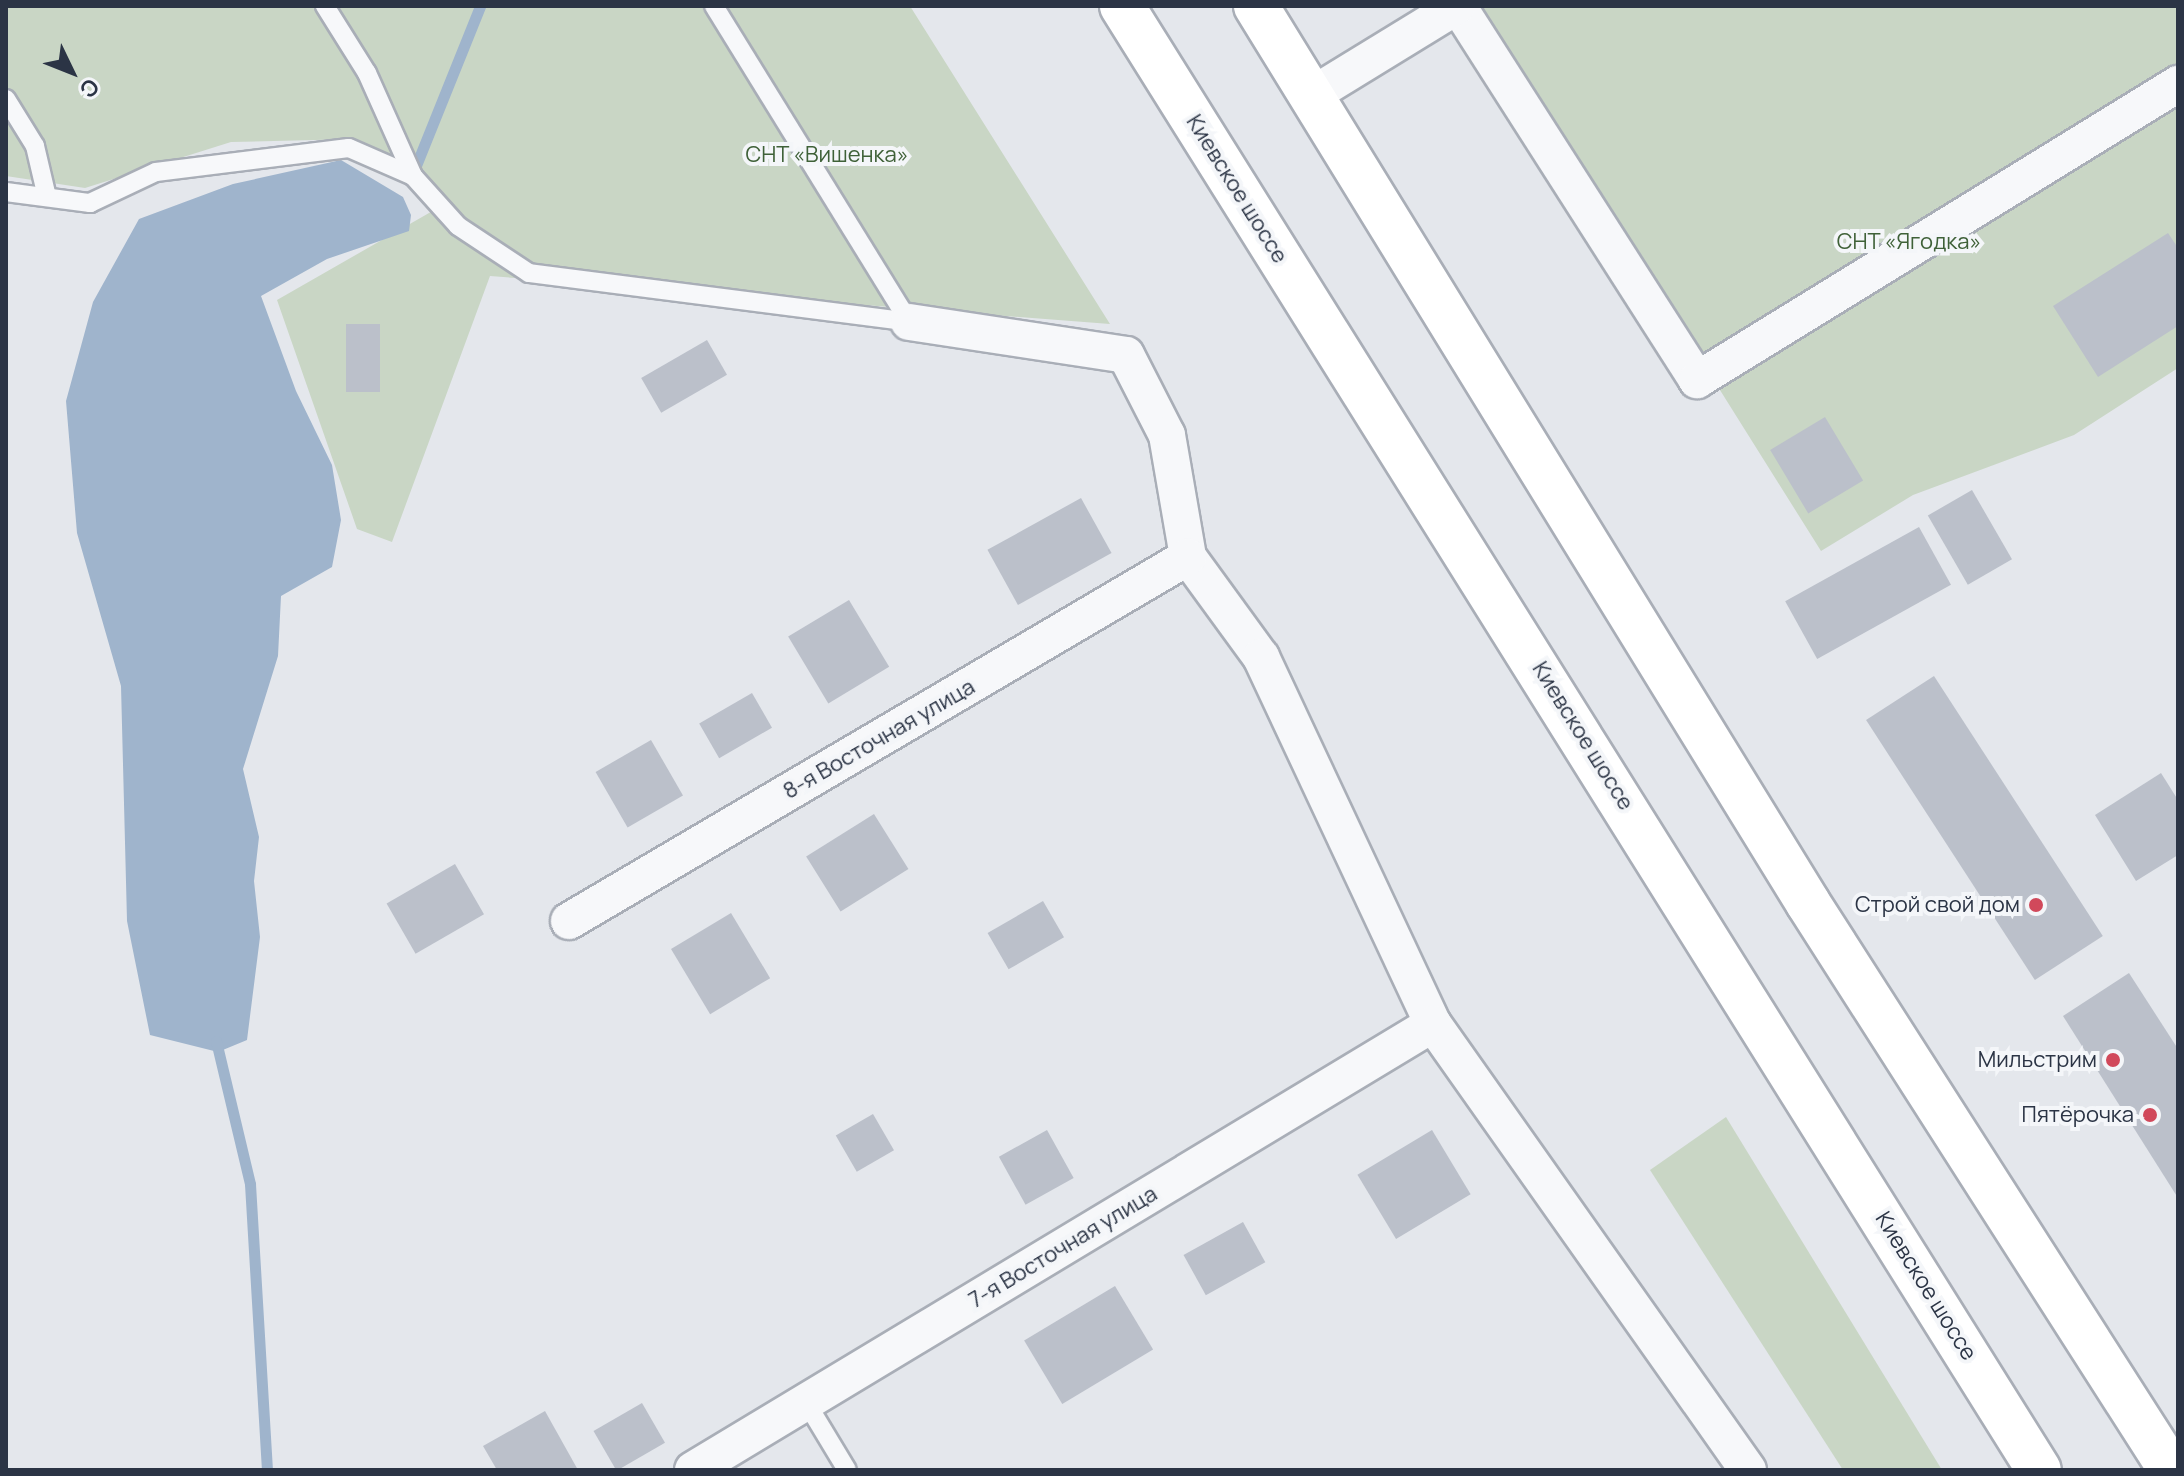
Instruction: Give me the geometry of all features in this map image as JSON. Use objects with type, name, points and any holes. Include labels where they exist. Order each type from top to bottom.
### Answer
[{"type":"highway","name":"Киевское шоссе","points":[[1122,6],[2039,1470]]},
{"type":"highway","points":[[1256,6],[1808,903],[2171,1470]]},
{"type":"street","points":[[1312,95],[1458,6],[1697,380],[2178,84]]},
{"type":"street","points":[[909,322],[1126,355],[1167,435],[1188,557],[1261,657],[1433,1024],[1746,1469]]},
{"type":"street","name":"8-я Восточная улица","points":[[569,921],[1188,557]]},
{"type":"street","name":"7-я Восточная улица","points":[[693,1470],[1433,1024]]},
{"type":"lane","points":[[325,6],[367,73],[413,176],[458,226],[529,273],[909,322]]},
{"type":"lane","points":[[714,6],[909,322]]},
{"type":"lane","points":[[6,99],[35,146],[47,197]]},
{"type":"lane","points":[[6,192],[90,203],[156,172],[349,148],[413,176]]},
{"type":"lane","points":[[806,1402],[847,1470]]},
{"type":"green space","name":"СНТ «Вишенка»","points":[[6,6],[910,6],[1110,324],[490,276],[392,542],[357,529],[277,300],[443,205],[355,139],[231,142],[85,188],[6,176]]},
{"type":"green space","name":"СНТ «Ягодка»","points":[[1479,6],[2178,6],[2178,368],[2074,435],[1913,495],[1821,551]]},
{"type":"green space","points":[[1726,1117],[1942,1470],[1843,1470],[1650,1170]]},
{"type":"water","points":[[341,160],[403,197],[411,215],[409,231],[327,259],[261,296],[296,391],[332,465],[341,520],[332,567],[281,596],[278,656],[243,769],[259,837],[254,881],[260,937],[247,1040],[218,1052],[150,1035],[127,921],[121,686],[77,533],[66,401],[93,302],[139,219],[233,184]]},
{"type":"building","points":[[2168,233],[2178,248],[2178,326],[2098,377],[2053,306]]},
{"type":"building","points":[[346,324],[380,324],[380,392],[346,392]]},
{"type":"building","points":[[707,340],[727,375],[661,413],[641,378]]},
{"type":"building","points":[[1825,417],[1863,480],[1808,513],[1770,450]]},
{"type":"building","points":[[1972,490],[2012,559],[1968,585],[1928,516]]},
{"type":"building","points":[[1081,498],[1112,553],[1018,605],[987,550]]},
{"type":"building","points":[[1919,527],[1951,585],[1817,659],[1785,601]]},
{"type":"building","points":[[849,600],[889,667],[828,703],[788,637]]},
{"type":"building","points":[[1934,676],[2103,936],[2035,980],[1866,720]]},
{"type":"building","points":[[752,693],[772,728],[719,758],[699,724]]},
{"type":"building","points":[[651,740],[683,795],[628,827],[596,772]]},
{"type":"building","points":[[2161,773],[2178,800],[2178,855],[2136,881],[2095,815]]},
{"type":"building","points":[[874,814],[908,869],[841,912],[806,856]]},
{"type":"building","points":[[455,864],[484,914],[416,954],[387,904]]},
{"type":"building","points":[[1043,901],[1064,937],[1009,969],[988,933]]},
{"type":"building","points":[[731,913],[770,978],[710,1014],[671,949]]},
{"type":"building","points":[[2129,973],[2178,1049],[2178,1198],[2063,1016]]},
{"type":"building","points":[[873,1114],[894,1150],[857,1172],[836,1136]]},
{"type":"building","points":[[1047,1130],[1074,1178],[1026,1205],[999,1157]]},
{"type":"building","points":[[1432,1130],[1471,1194],[1396,1239],[1357,1175]]},
{"type":"building","points":[[1243,1222],[1265,1262],[1206,1295],[1184,1255]]},
{"type":"building","points":[[1115,1286],[1153,1349],[1062,1404],[1024,1341]]},
{"type":"building","points":[[642,1403],[665,1443],[616,1470],[594,1431]]},
{"type":"building","points":[[545,1411],[578,1470],[497,1470],[483,1446]]},
{"type":"waterway","points":[[415,168],[480,6]]},
{"type":"waterway","points":[[216,1041],[250,1184],[267,1470]]},
{"type":"place","name":"Строй свой дом","points":[[2036,905]]},
{"type":"place","name":"Мильстрим","points":[[2113,1060]]},
{"type":"place","name":"Пятёрочка","points":[[2150,1115]]}]
